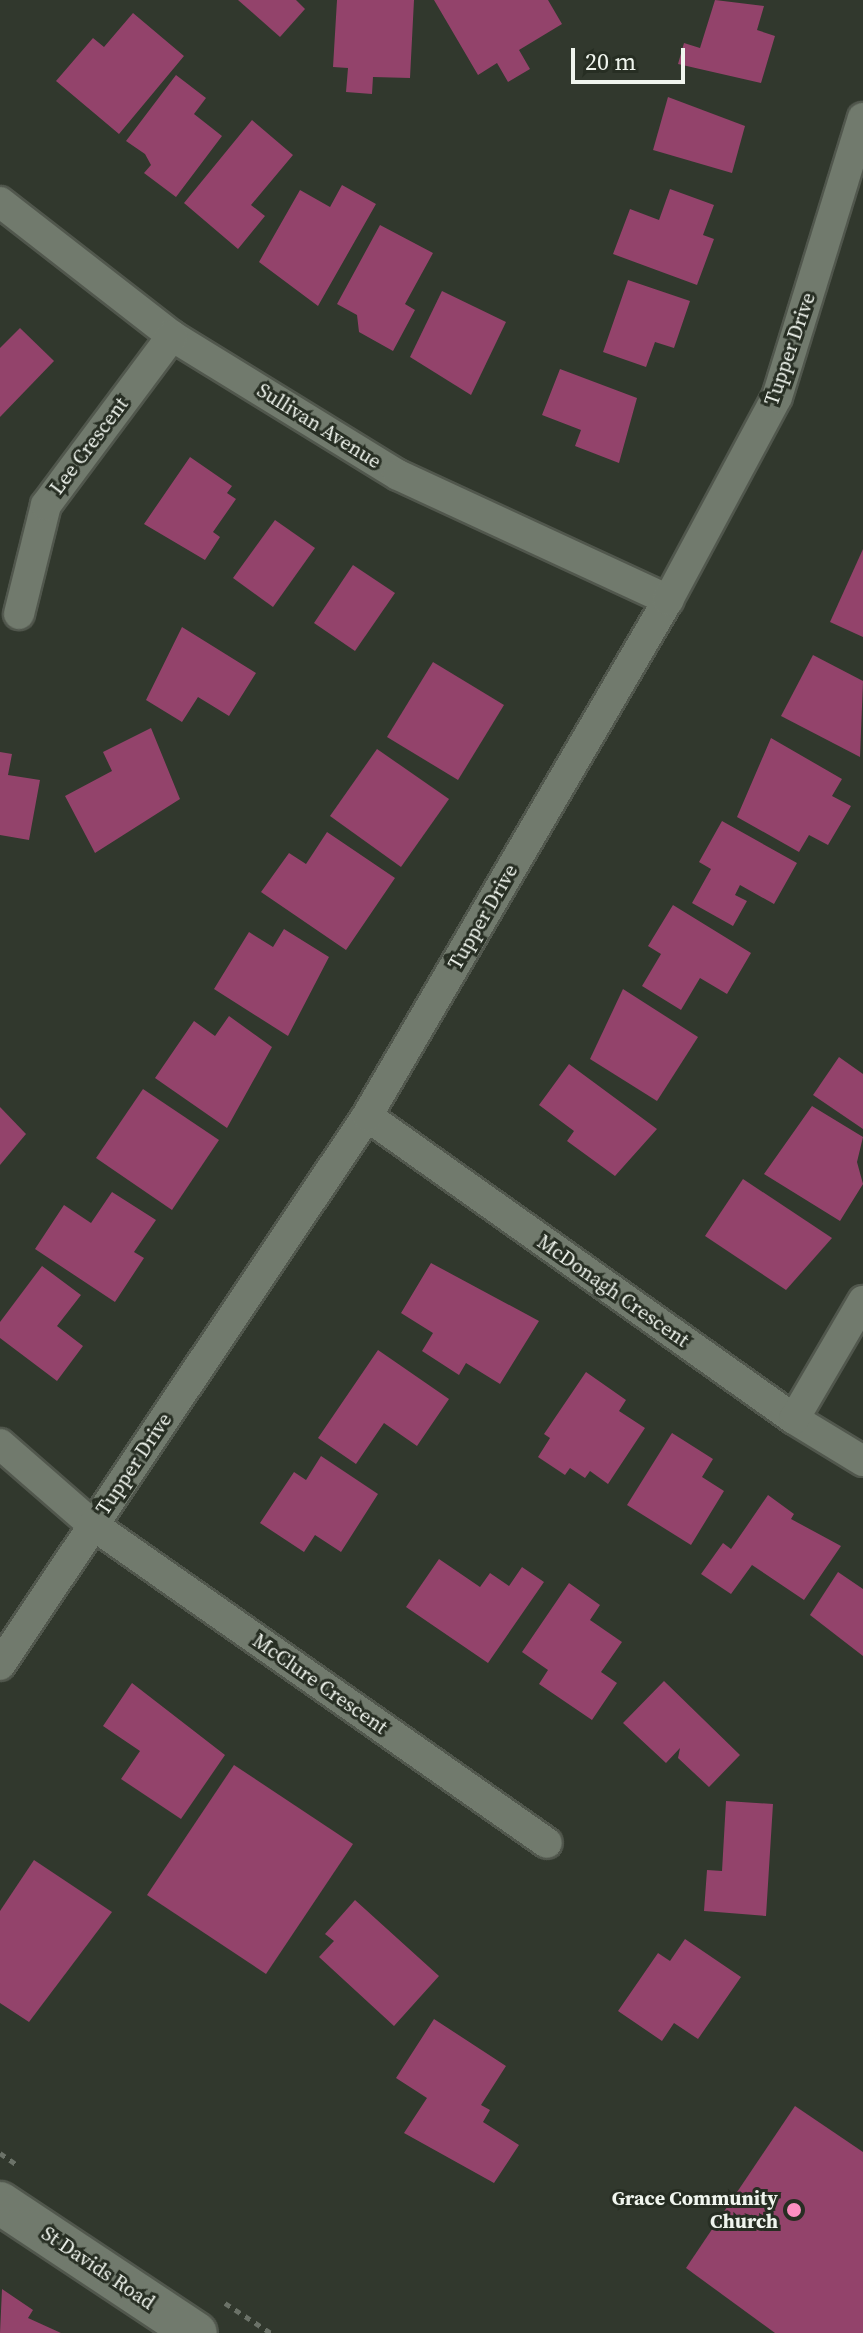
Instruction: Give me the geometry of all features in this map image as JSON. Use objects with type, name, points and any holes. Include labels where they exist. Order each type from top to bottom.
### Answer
[{"type":"main road","name":"St Davids Road","points":[[0,2203],[196,2333]]},
{"type":"street","name":"Tupper Drive","points":[[0,1665],[367,1116],[668,600],[777,397],[863,118]]},
{"type":"street","name":"Sullivan Avenue","points":[[0,202],[172,336],[398,475],[668,600]]},
{"type":"street","name":"Lee Crescent","points":[[19,614],[46,505],[172,336]]},
{"type":"street","name":"McDonagh Crescent","points":[[367,1116],[794,1419],[863,1461]]},
{"type":"street","points":[[794,1419],[863,1301]]},
{"type":"street","name":"McClure Crescent","points":[[0,1444],[93,1525],[547,1843]]},
{"type":"building","points":[[238,0],[296,0],[305,9],[280,37]]},
{"type":"building","points":[[337,0],[414,0],[410,78],[373,77],[372,94],[346,92],[348,68],[333,67]]},
{"type":"building","points":[[434,0],[548,0],[562,24],[519,50],[530,69],[508,82],[497,63],[478,75]]},
{"type":"building","points":[[715,0],[764,6],[757,30],[775,36],[761,83],[678,64],[684,43],[700,48]]},
{"type":"building","points":[[133,13],[184,56],[119,134],[56,81],[93,38],[104,47]]},
{"type":"building","points":[[176,75],[206,98],[194,114],[222,136],[176,197],[144,173],[151,165],[145,154],[126,141]]},
{"type":"building","points":[[668,97],[745,126],[732,173],[653,150]]},
{"type":"building","points":[[252,120],[293,155],[251,205],[265,216],[238,249],[184,203]]},
{"type":"building","points":[[342,185],[376,204],[318,306],[259,262],[300,190],[330,207]]},
{"type":"building","points":[[670,189],[714,205],[703,235],[714,239],[697,285],[613,254],[630,209],[659,220]]},
{"type":"building","points":[[380,225],[433,253],[405,304],[415,310],[393,351],[359,332],[357,315],[337,304]]},
{"type":"building","points":[[628,280],[690,301],[674,348],[655,342],[646,367],[603,352]]},
{"type":"building","points":[[442,291],[506,322],[471,395],[410,357]]},
{"type":"building","points":[[20,328],[54,361],[0,417],[0,348]]},
{"type":"building","points":[[560,369],[637,398],[619,463],[575,446],[581,430],[542,415]]},
{"type":"building","points":[[190,457],[232,486],[227,493],[236,499],[213,532],[220,537],[205,560],[144,524]]},
{"type":"building","points":[[275,520],[315,548],[273,607],[233,578]]},
{"type":"building","points":[[863,549],[863,637],[830,622]]},
{"type":"building","points":[[353,565],[395,593],[355,651],[314,623]]},
{"type":"building","points":[[182,627],[256,673],[229,716],[198,697],[182,722],[146,700]]},
{"type":"building","points":[[813,655],[863,681],[860,757],[781,716]]},
{"type":"building","points":[[433,662],[504,705],[458,780],[387,737]]},
{"type":"building","points":[[151,728],[180,799],[95,853],[65,796],[112,771],[103,752]]},
{"type":"building","points":[[771,738],[842,779],[832,796],[851,806],[828,845],[809,835],[799,852],[737,817]]},
{"type":"building","points":[[377,749],[449,799],[401,867],[330,816]]},
{"type":"building","points":[[0,752],[12,754],[8,775],[40,780],[29,840],[0,835]]},
{"type":"building","points":[[722,821],[797,863],[774,904],[740,885],[735,895],[747,901],[733,926],[692,903],[711,869],[699,862]]},
{"type":"building","points":[[327,832],[395,878],[346,950],[261,892],[289,853],[306,864]]},
{"type":"building","points":[[673,905],[751,953],[727,994],[700,978],[681,1010],[642,986],[661,954],[648,946]]},
{"type":"building","points":[[284,929],[329,957],[288,1036],[214,989],[249,932],[273,947]]},
{"type":"building","points":[[623,989],[698,1037],[657,1101],[590,1059]]},
{"type":"building","points":[[229,1016],[272,1047],[227,1128],[155,1078],[194,1021],[215,1036]]},
{"type":"building","points":[[839,1057],[863,1074],[863,1129],[813,1095]]},
{"type":"building","points":[[569,1064],[657,1129],[615,1176],[567,1141],[574,1131],[539,1105]]},
{"type":"building","points":[[143,1089],[219,1140],[172,1210],[96,1158]]},
{"type":"building","points":[[812,1106],[863,1137],[857,1162],[863,1184],[840,1221],[764,1174]]},
{"type":"building","points":[[0,1107],[26,1134],[0,1165]]},
{"type":"building","points":[[743,1179],[832,1238],[786,1290],[705,1236]]},
{"type":"building","points":[[112,1192],[156,1220],[134,1252],[144,1258],[115,1302],[35,1249],[64,1205],[91,1223]]},
{"type":"building","points":[[431,1263],[539,1321],[500,1384],[466,1363],[459,1375],[422,1351],[433,1333],[401,1313]]},
{"type":"building","points":[[42,1266],[81,1295],[57,1326],[83,1346],[57,1381],[0,1338],[0,1322]]},
{"type":"building","points":[[378,1350],[449,1399],[417,1446],[384,1423],[356,1464],[318,1438]]},
{"type":"building","points":[[586,1372],[626,1400],[619,1411],[645,1428],[608,1484],[590,1471],[585,1478],[570,1468],[565,1475],[538,1457],[550,1438],[544,1434]]},
{"type":"building","points":[[672,1433],[713,1459],[702,1477],[724,1491],[691,1545],[627,1505]]},
{"type":"building","points":[[321,1456],[378,1494],[341,1552],[315,1535],[304,1552],[260,1523],[294,1472],[306,1480]]},
{"type":"building","points":[[768,1495],[794,1514],[791,1519],[841,1546],[804,1600],[752,1565],[731,1594],[701,1574],[723,1543],[731,1549]]},
{"type":"building","points":[[439,1559],[480,1587],[490,1573],[509,1586],[522,1567],[544,1582],[488,1663],[406,1607]]},
{"type":"building","points":[[838,1572],[863,1589],[863,1656],[810,1615]]},
{"type":"building","points":[[569,1583],[600,1605],[590,1620],[622,1642],[601,1672],[617,1683],[592,1720],[539,1684],[548,1670],[522,1652]]},
{"type":"building","points":[[664,1681],[740,1755],[709,1787],[678,1758],[680,1748],[666,1763],[623,1723]]},
{"type":"building","points":[[132,1683],[225,1755],[181,1819],[121,1779],[140,1751],[103,1726]]},
{"type":"building","points":[[234,1765],[353,1844],[266,1974],[147,1895]]},
{"type":"building","points":[[726,1801],[773,1804],[766,1916],[704,1911],[707,1870],[722,1871]]},
{"type":"building","points":[[34,1860],[112,1912],[29,2022],[0,2003],[0,1911]]},
{"type":"building","points":[[355,1900],[439,1976],[394,2026],[319,1957],[334,1941],[325,1934]]},
{"type":"building","points":[[685,1939],[741,1977],[698,2039],[674,2023],[662,2041],[618,2011],[658,1953],[670,1961]]},
{"type":"building","points":[[434,2019],[506,2066],[481,2105],[490,2110],[483,2122],[519,2145],[494,2183],[404,2133],[427,2098],[396,2078]]},
{"type":"building","name":"Grace Community Church","points":[[795,2106],[863,2152],[863,2333],[775,2333],[686,2268]]},
{"type":"building","points":[[2,2289],[33,2310],[28,2318],[61,2333],[0,2333]]},
{"type":"place","name":"Grace Community Church","points":[[794,2210]]}]
